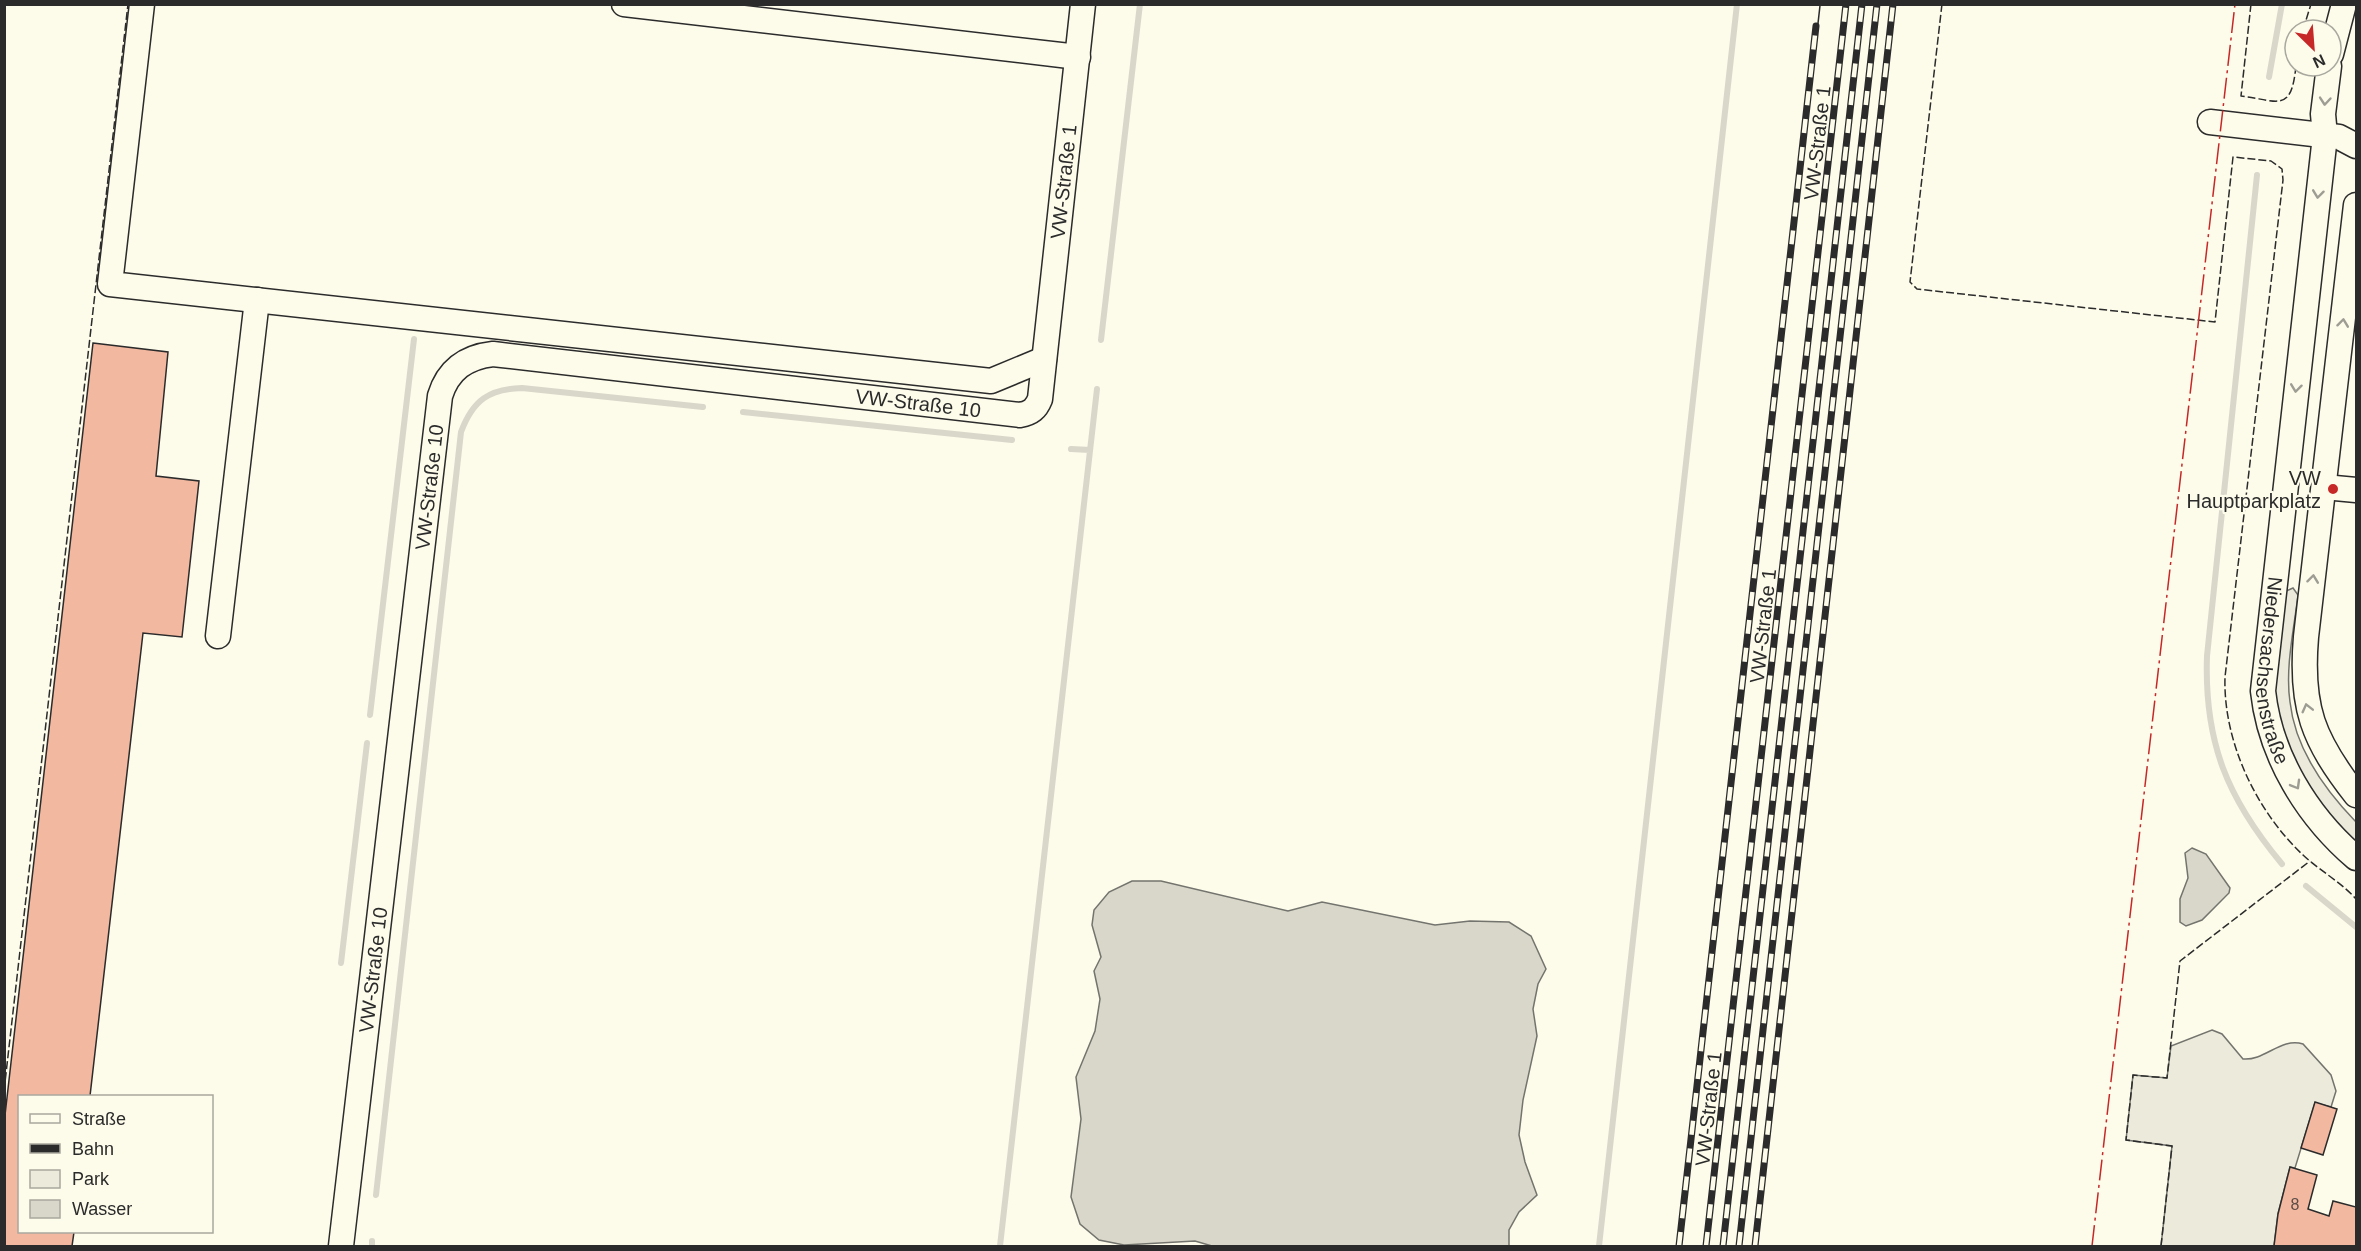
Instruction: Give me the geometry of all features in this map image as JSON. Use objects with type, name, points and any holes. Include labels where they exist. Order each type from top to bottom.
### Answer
[{"type":"street","points":[[142,4],[110,285],[992,381],[1044,359]]},
{"type":"street","points":[[624,4],[1078,57]]},
{"type":"street","name":"VW-Straße 1","points":[[1044,359],[1083,4]]},
{"type":"street","name":"VW-Straße 1","points":[[1693,1246],[1833,4]]},
{"type":"street","name":"Niedersachsenstraße","points":[[2328,78],[2324,114],[2325,136],[2263,692],[2271,732],[2290,775],[2316,814],[2356,858]]},
{"type":"street","points":[[2210,122],[2347,139],[2356,146]]},
{"type":"street","name":"Niedersachsenstraße","points":[[2356,205],[2306,637],[2303,683],[2307,709],[2328,755],[2356,795]]},
{"type":"street","points":[[218,636],[257,300]]},
{"type":"street","name":"VW-Straße 10","points":[[341,1246],[440,396],[448,377],[466,361],[493,354],[1020,415],[1029,413],[1037,406],[1044,359]]},
{"type":"street","points":[[2324,487],[2356,490]]},
{"type":"green space","points":[[2293,588],[2298,595],[2289,676],[2293,719],[2298,736],[2313,767],[2333,796],[2356,822],[2356,843],[2325,811],[2312,793],[2290,753],[2282,732],[2274,688],[2275,652],[2284,592]]},
{"type":"green space","points":[[2212,1030],[2222,1034],[2243,1059],[2259,1057],[2287,1044],[2303,1044],[2331,1075],[2336,1091],[2331,1107],[2315,1103],[2295,1168],[2290,1167],[2278,1214],[2274,1246],[2161,1246],[2172,1146],[2126,1140],[2133,1075],[2167,1078],[2171,1046]]},
{"type":"water","points":[[2192,848],[2206,854],[2230,888],[2229,893],[2202,920],[2186,926],[2180,922],[2180,899],[2188,878],[2185,853]]},
{"type":"water","points":[[1132,881],[1161,881],[1288,911],[1322,902],[1435,925],[1470,921],[1509,922],[1531,936],[1546,969],[1538,984],[1533,1009],[1537,1036],[1523,1100],[1519,1135],[1525,1162],[1537,1195],[1519,1212],[1509,1230],[1509,1246],[1212,1246],[1195,1241],[1124,1245],[1099,1240],[1080,1224],[1071,1197],[1081,1119],[1076,1077],[1095,1031],[1100,999],[1094,971],[1101,957],[1092,925],[1094,910],[1109,892]]},
{"type":"building","points":[[93,343],[168,352],[156,476],[199,481],[182,637],[143,633],[90,1095],[18,1095],[18,1233],[74,1233],[72,1246],[4,1246],[4,1124]]},
{"type":"building","points":[[2315,1102],[2337,1109],[2323,1155],[2301,1148]]},
{"type":"building","points":[[2290,1167],[2317,1175],[2308,1209],[2329,1216],[2333,1201],[2356,1207],[2356,1246],[2274,1246],[2278,1214]]},
{"type":"waterway","points":[[1101,340],[1140,4]]},
{"type":"waterway","points":[[1599,1246],[1737,4]]},
{"type":"waterway","points":[[2269,77],[2282,4]]},
{"type":"waterway","points":[[2257,175],[2207,656],[2207,687],[2215,742],[2233,792],[2263,840],[2282,864]]},
{"type":"waterway","points":[[370,715],[414,339]]},
{"type":"waterway","points":[[376,1195],[461,432],[477,404],[491,394],[510,389],[522,388],[703,407]]},
{"type":"waterway","points":[[1000,1246],[1097,389]]},
{"type":"waterway","points":[[743,412],[1012,440]]},
{"type":"waterway","points":[[1071,449],[1090,450]]},
{"type":"waterway","points":[[341,963],[367,743]]},
{"type":"waterway","points":[[2306,886],[2356,927]]},
{"type":"waterway","points":[[372,1241],[372,1246]]},
{"type":"railway","points":[[1706,1246],[1846,4]]},
{"type":"railway","points":[[1723,1246],[1862,4]]},
{"type":"railway","points":[[1739,1246],[1877,4]]},
{"type":"railway","points":[[1755,1246],[1893,4]]},
{"type":"railway","points":[[1679,1246],[1816,26]]},
{"type":"fence","points":[[4,1091],[128,4]]},
{"type":"fence","points":[[1942,4],[1910,282],[1917,289],[2215,322],[2233,157],[2271,161],[2282,169],[2283,180],[2225,677],[2226,701],[2236,750],[2257,796],[2271,818],[2303,855],[2356,899]]},
{"type":"fence","points":[[2251,4],[2241,96],[2281,100],[2291,91],[2294,78]]},
{"type":"fence","points":[[2307,18],[2311,4]]},
{"type":"fence","points":[[2161,1246],[2172,1146],[2126,1140],[2133,1075],[2167,1078],[2180,961],[2310,861]]},
{"type":"power","points":[[2092,1246],[2235,4]]},
{"type":"place","name":"VW Hauptparkplatz","points":[[2333,489]]}]
